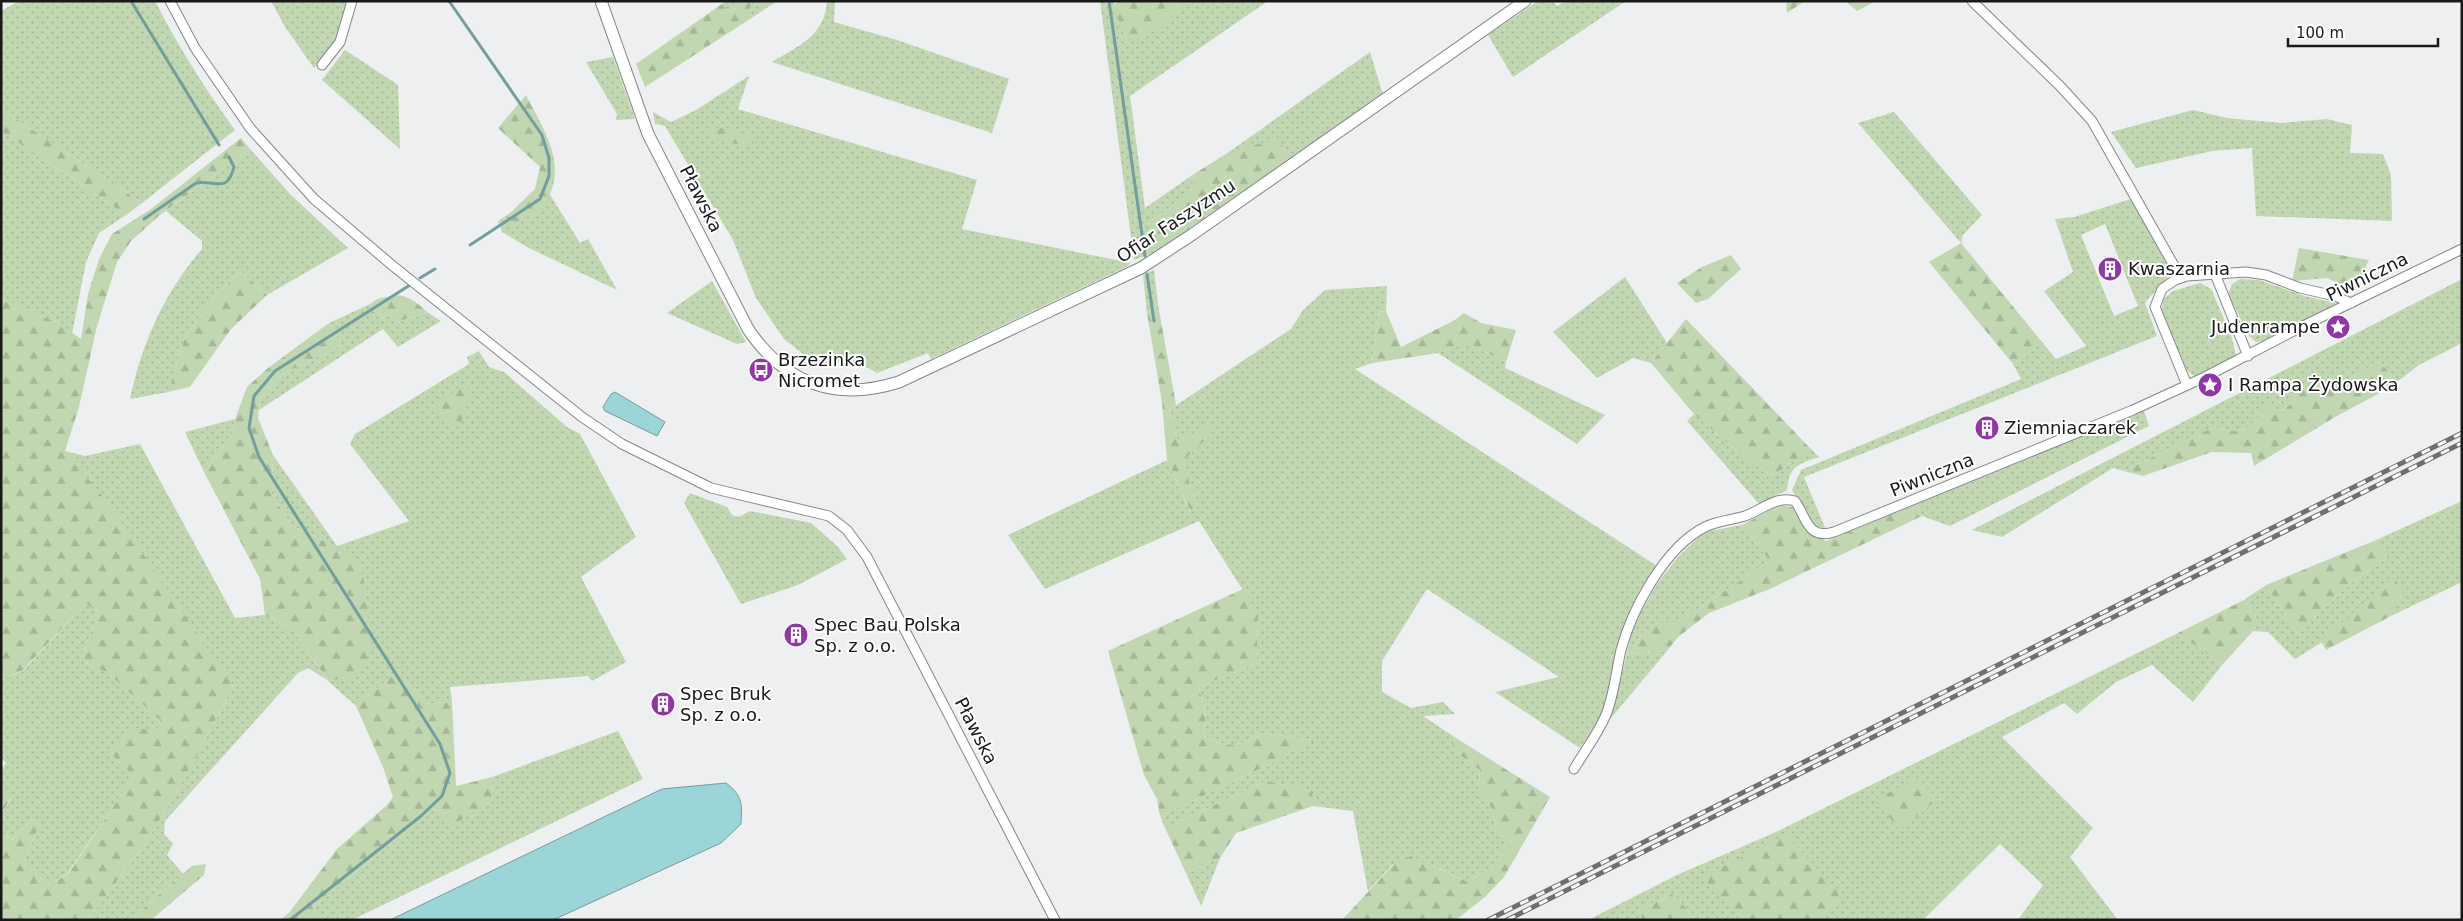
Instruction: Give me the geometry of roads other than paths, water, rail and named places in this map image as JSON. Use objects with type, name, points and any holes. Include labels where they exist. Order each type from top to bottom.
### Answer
[{"type":"street","name":"Pławska","points":[[170,1],[195,48],[250,128],[314,199],[582,417],[622,444],[711,488],[828,516],[847,530],[867,557],[1055,920]]},
{"type":"street","points":[[322,65],[340,42],[352,1]]},
{"type":"street","name":"Pławska","points":[[600,1],[648,134],[748,329],[758,345],[778,365],[812,384]]},
{"type":"street","name":"Ofiar Faszyzmu","points":[[812,384],[851,392],[875,390],[899,382],[1140,268],[1218,217],[1525,1]]},
{"type":"street","points":[[1972,1],[2060,86],[2092,121],[2181,278]]},
{"type":"street","name":"Piwniczna","points":[[1574,769],[1606,716],[1622,648],[1638,602],[1672,555],[1694,533],[1706,526],[1746,516],[1787,498],[1795,501],[1810,528],[1819,534],[1826,534],[2072,435],[2187,385],[2248,356],[2351,302],[2462,249]]},
{"type":"street","points":[[2187,385],[2154,307],[2162,289],[2171,282],[2181,278],[2246,272],[2266,275],[2300,288],[2335,296],[2351,302]]},
{"type":"street","points":[[2215,274],[2248,356]]},
{"type":"water","points":[[615,392],[665,422],[657,436],[605,411],[603,407],[611,394]]},
{"type":"water","points":[[726,783],[736,792],[740,801],[741,824],[721,843],[553,920],[390,920],[662,789]]},
{"type":"waterway","points":[[131,1],[219,145]]},
{"type":"waterway","points":[[449,1],[542,135],[549,158],[549,176],[540,199],[470,245]]},
{"type":"waterway","points":[[1109,1],[1145,256]]},
{"type":"waterway","points":[[144,219],[196,183],[219,184],[228,181],[234,167],[229,157]]},
{"type":"waterway","points":[[420,278],[435,269]]},
{"type":"waterway","points":[[1147,274],[1154,321]]},
{"type":"waterway","points":[[290,920],[421,816],[442,796],[450,773],[440,744],[259,457],[249,428],[254,396],[275,371],[410,285]]},
{"type":"railway","points":[[1488,920],[2462,433]]},
{"type":"railway","points":[[1507,920],[2462,443]]},
{"type":"place","name":"Kwaszarnia","points":[[2110,269]]},
{"type":"place","name":"Judenrampe","points":[[2338,327]]},
{"type":"place","name":"Brzezinka Nicromet","points":[[761,370]]},
{"type":"place","name":"I Rampa Żydowska","points":[[2210,385]]},
{"type":"place","name":"Ziemniaczarek","points":[[1987,428]]},
{"type":"place","name":"Spec Bau Polska Sp. z o.o.","points":[[796,635]]},
{"type":"place","name":"Spec Bruk Sp. z o.o.","points":[[663,704]]}]
